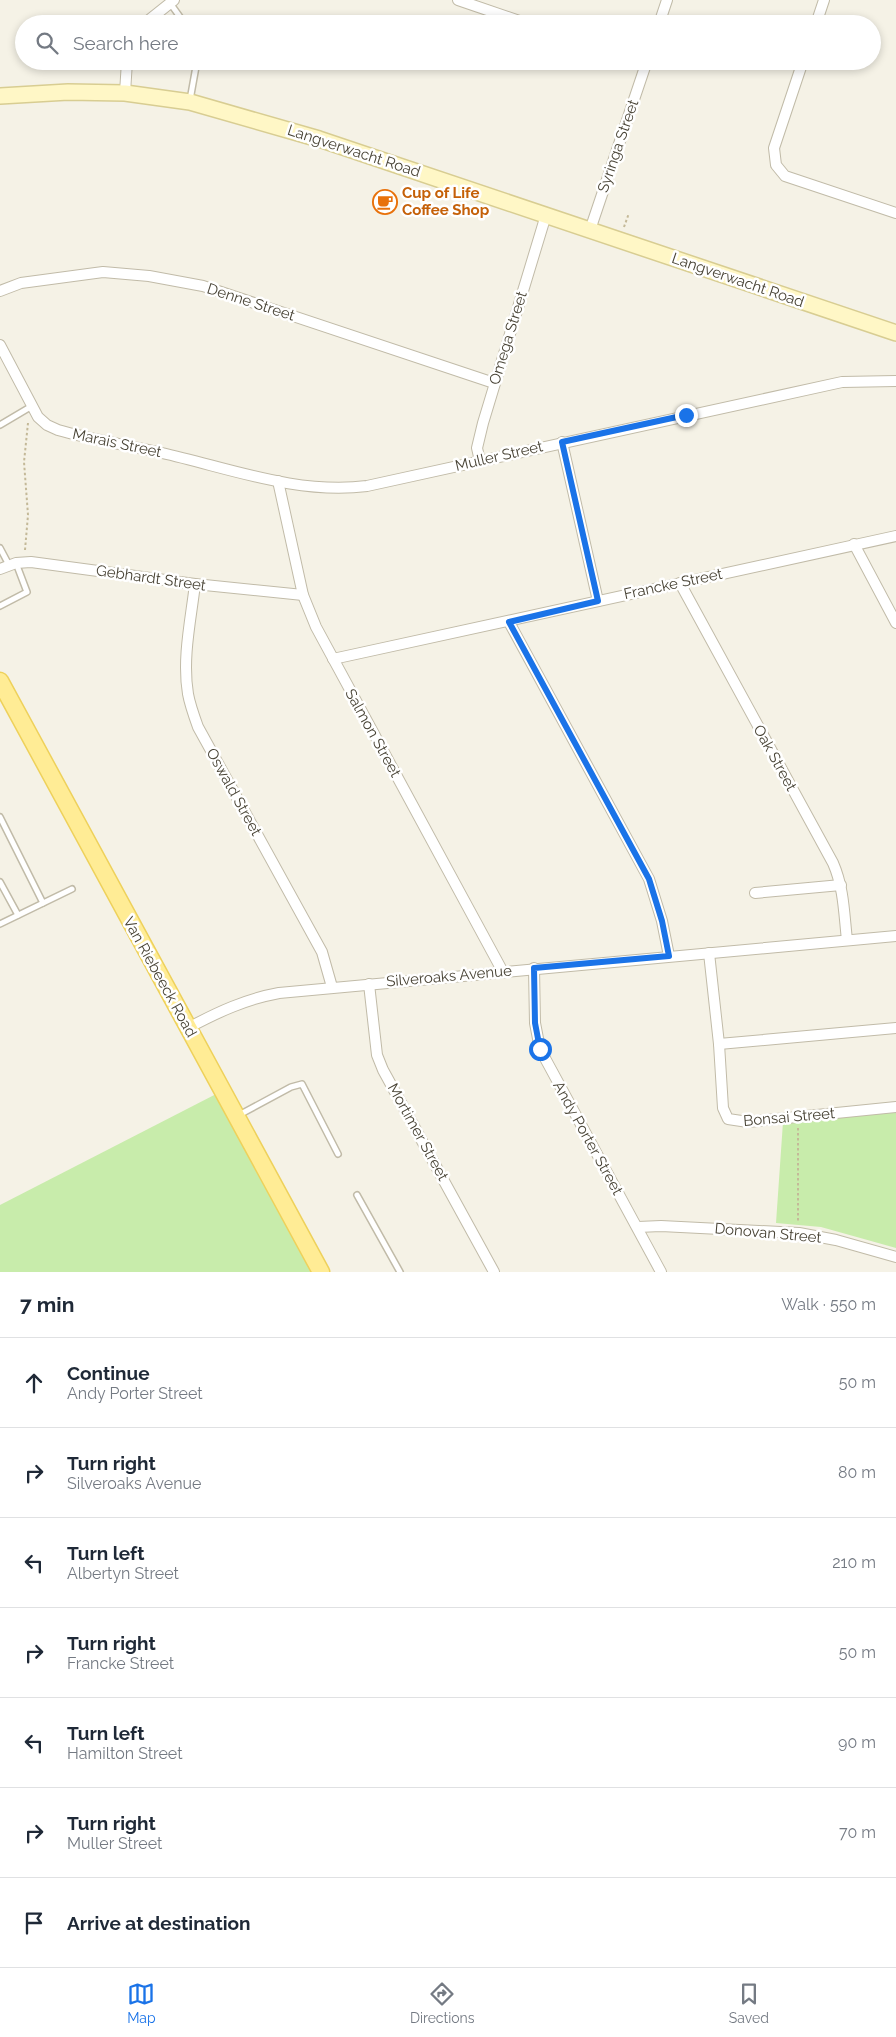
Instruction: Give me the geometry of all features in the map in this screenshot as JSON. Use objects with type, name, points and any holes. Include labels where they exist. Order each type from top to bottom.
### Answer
[{"type":"main road","name":"Van Riebeeck Road","points":[[0,681],[321,1272]]},
{"type":"street","points":[[458,0],[502,15]]},
{"type":"street","points":[[662,15],[667,0]]},
{"type":"street","points":[[819,15],[824,0]]},
{"type":"street","points":[[155,15],[172,2]]},
{"type":"street","points":[[125,93],[126,70]]},
{"type":"street","name":"Syringa Street","points":[[590,230],[640,70]]},
{"type":"street","points":[[800,70],[774,148],[774,157],[779,170],[795,181],[896,213]]},
{"type":"street","name":"Langverwacht Road","points":[[0,96],[68,92],[125,93],[190,102],[310,136],[896,333]]},
{"type":"street","name":"Omega Street","points":[[480,461],[477,448],[494,383],[546,215]]},
{"type":"street","name":"Denne Street","points":[[0,291],[21,283],[103,272],[149,276],[202,286],[494,383]]},
{"type":"street","name":"Marais Street","points":[[0,345],[38,417],[47,425],[58,430],[278,481]]},
{"type":"street","name":"Muller Street","points":[[278,481],[322,488],[343,489],[367,486],[842,382],[896,381]]},
{"type":"street","points":[[562,442],[598,601]]},
{"type":"street","name":"Salmon Street","points":[[278,481],[304,595],[316,627],[503,972]]},
{"type":"street","name":"Francke Street","points":[[333,659],[896,536]]},
{"type":"street","points":[[854,544],[896,622]]},
{"type":"street","name":"Gebhardt Street","points":[[8,566],[52,564],[195,584],[304,595]]},
{"type":"street","name":"Oak Street","points":[[680,583],[833,864],[841,885],[847,940]]},
{"type":"street","name":"Oswald Street","points":[[195,584],[187,657],[188,693],[192,712],[198,727],[322,952],[332,987]]},
{"type":"street","points":[[509,622],[649,879],[662,921],[669,956]]},
{"type":"street","points":[[755,893],[841,885]]},
{"type":"street","name":"Silveroaks Avenue","points":[[188,1028],[223,1010],[260,996],[332,987],[896,936]]},
{"type":"street","name":"Bonsai Street","points":[[709,953],[719,1044],[723,1108],[728,1119],[748,1122],[896,1107]]},
{"type":"street","name":"Andy Porter Street","points":[[534,968],[535,1023],[540,1049],[662,1272]]},
{"type":"street","name":"Mortimer Street","points":[[368,984],[376,1048],[383,1070],[494,1272]]},
{"type":"street","points":[[719,1044],[896,1028]]},
{"type":"street","name":"Donovan Street","points":[[638,1227],[662,1226],[798,1234],[836,1240],[896,1257]]},
{"type":"lane","points":[[172,2],[179,15]]},
{"type":"lane","points":[[190,102],[195,70]]},
{"type":"lane","points":[[0,425],[32,406]]},
{"type":"lane","points":[[0,548],[8,566],[27,592],[0,606]]},
{"type":"lane","points":[[0,817],[44,903]]},
{"type":"lane","points":[[0,882],[18,915]]},
{"type":"lane","points":[[0,924],[72,889]]},
{"type":"lane","points":[[236,1117],[292,1087],[302,1084],[338,1154]]},
{"type":"lane","points":[[357,1195],[400,1272]]},
{"type":"path","points":[[622,233],[629,213]]},
{"type":"path","points":[[24,552],[27,540],[28,515],[24,462],[29,419]]},
{"type":"path","points":[[798,1117],[798,1234]]},
{"type":"green space","points":[[222,1091],[321,1272],[0,1272],[0,1205]]},
{"type":"green space","points":[[896,1112],[896,1248],[821,1227],[776,1223],[783,1122]]},
{"type":"place","name":"Cup of Life Coffee Shop","points":[[385,202]]},
{"type":"route","points":[[540,1049],[536,1037],[534,968],[669,956],[656,896],[649,879],[509,622],[598,601],[562,442],[686,415]]}]
